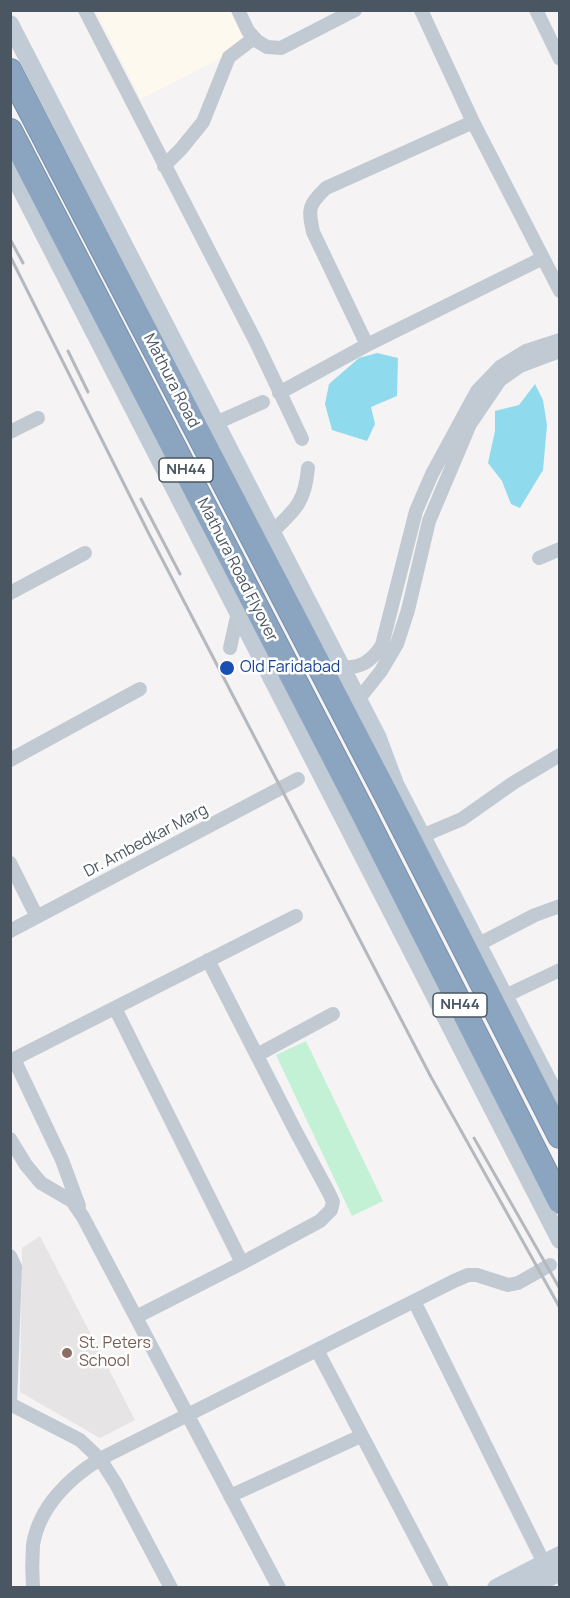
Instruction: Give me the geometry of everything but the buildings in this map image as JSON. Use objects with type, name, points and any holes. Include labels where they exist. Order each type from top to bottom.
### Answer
[{"type":"highway","name":"Mathura Road","points":[[10,71],[332,691]]},
{"type":"highway","name":"Mathura Road Flyover","points":[[10,131],[361,809],[560,1201]]},
{"type":"highway","points":[[332,691],[391,774]]},
{"type":"highway","name":"NH44","points":[[332,691],[560,1136]]},
{"type":"main road","points":[[10,24],[377,736],[391,774],[560,1104]]},
{"type":"main road","points":[[10,168],[560,1240]]},
{"type":"main road","points":[[496,1587],[554,1564]]},
{"type":"main road","points":[[529,1587],[554,1564]]},
{"type":"street","points":[[85,10],[256,342],[302,439]]},
{"type":"street","points":[[238,10],[254,38],[267,47],[281,48],[355,10]]},
{"type":"street","points":[[421,10],[473,122],[560,291]]},
{"type":"street","points":[[536,10],[560,58]]},
{"type":"street","points":[[165,166],[203,122],[229,57],[254,38]]},
{"type":"street","points":[[368,345],[313,232],[309,214],[312,201],[326,188],[473,122]]},
{"type":"street","points":[[279,393],[368,345],[543,258]]},
{"type":"street","points":[[340,667],[362,666],[375,656],[382,645],[416,511],[432,474],[477,391],[500,367],[526,351],[560,340]]},
{"type":"street","points":[[358,700],[381,671],[397,645],[408,610],[429,521],[470,424],[500,380],[520,366],[560,351]]},
{"type":"street","points":[[216,423],[263,402]]},
{"type":"street","points":[[10,432],[38,417]]},
{"type":"street","points":[[272,532],[297,508],[306,487],[308,468]]},
{"type":"street","points":[[539,558],[560,549]]},
{"type":"street","points":[[10,593],[85,553]]},
{"type":"street","points":[[230,648],[238,612]]},
{"type":"street","points":[[10,760],[140,689]]},
{"type":"street","points":[[422,836],[462,819],[513,783],[560,755]]},
{"type":"street","name":"Dr. Ambedkar Marg","points":[[10,931],[298,779]]},
{"type":"street","points":[[10,863],[37,917]]},
{"type":"street","points":[[479,945],[529,918],[560,906]]},
{"type":"street","points":[[83,1217],[62,1160],[12,1060],[296,916]]},
{"type":"street","points":[[136,1317],[320,1221],[332,1210],[333,1202],[208,960]]},
{"type":"street","points":[[505,996],[560,970]]},
{"type":"street","points":[[115,1008],[242,1263]]},
{"type":"street","points":[[257,1055],[333,1014]]},
{"type":"street","points":[[10,1139],[26,1165],[41,1183],[72,1201],[83,1217],[279,1587]]},
{"type":"street","points":[[10,1256],[15,1267],[10,1404],[80,1440],[100,1459],[116,1484],[171,1587]]},
{"type":"street","points":[[33,1587],[34,1543],[51,1503],[64,1485],[100,1459],[468,1275],[477,1275],[508,1285],[518,1283],[549,1265]]},
{"type":"street","points":[[414,1301],[554,1564]]},
{"type":"street","points":[[317,1350],[442,1587]]},
{"type":"street","points":[[230,1496],[361,1436]]},
{"type":"shaded area","points":[[96,11],[233,11],[250,43],[141,99]]},
{"type":"shaded area","points":[[40,1236],[135,1420],[100,1438],[20,1392],[22,1248]]},
{"type":"green space","points":[[306,1041],[383,1201],[352,1216],[276,1055]]},
{"type":"water","points":[[377,353],[398,358],[397,396],[371,407],[375,424],[367,441],[332,430],[325,404],[329,384],[359,358]]},
{"type":"water","points":[[535,384],[543,400],[547,425],[543,470],[520,508],[511,504],[502,481],[488,463],[495,431],[495,411],[519,405]]},
{"type":"railway","points":[[10,239],[23,263]]},
{"type":"railway","points":[[10,256],[148,532],[431,1077],[560,1308]]},
{"type":"railway","points":[[68,351],[88,392]]},
{"type":"railway","points":[[141,499],[180,574]]},
{"type":"railway","points":[[474,1138],[560,1289]]},
{"type":"place","name":"Old Faridabad","points":[[227,668]]},
{"type":"place","name":"St. Peters School","points":[[67,1353]]}]
